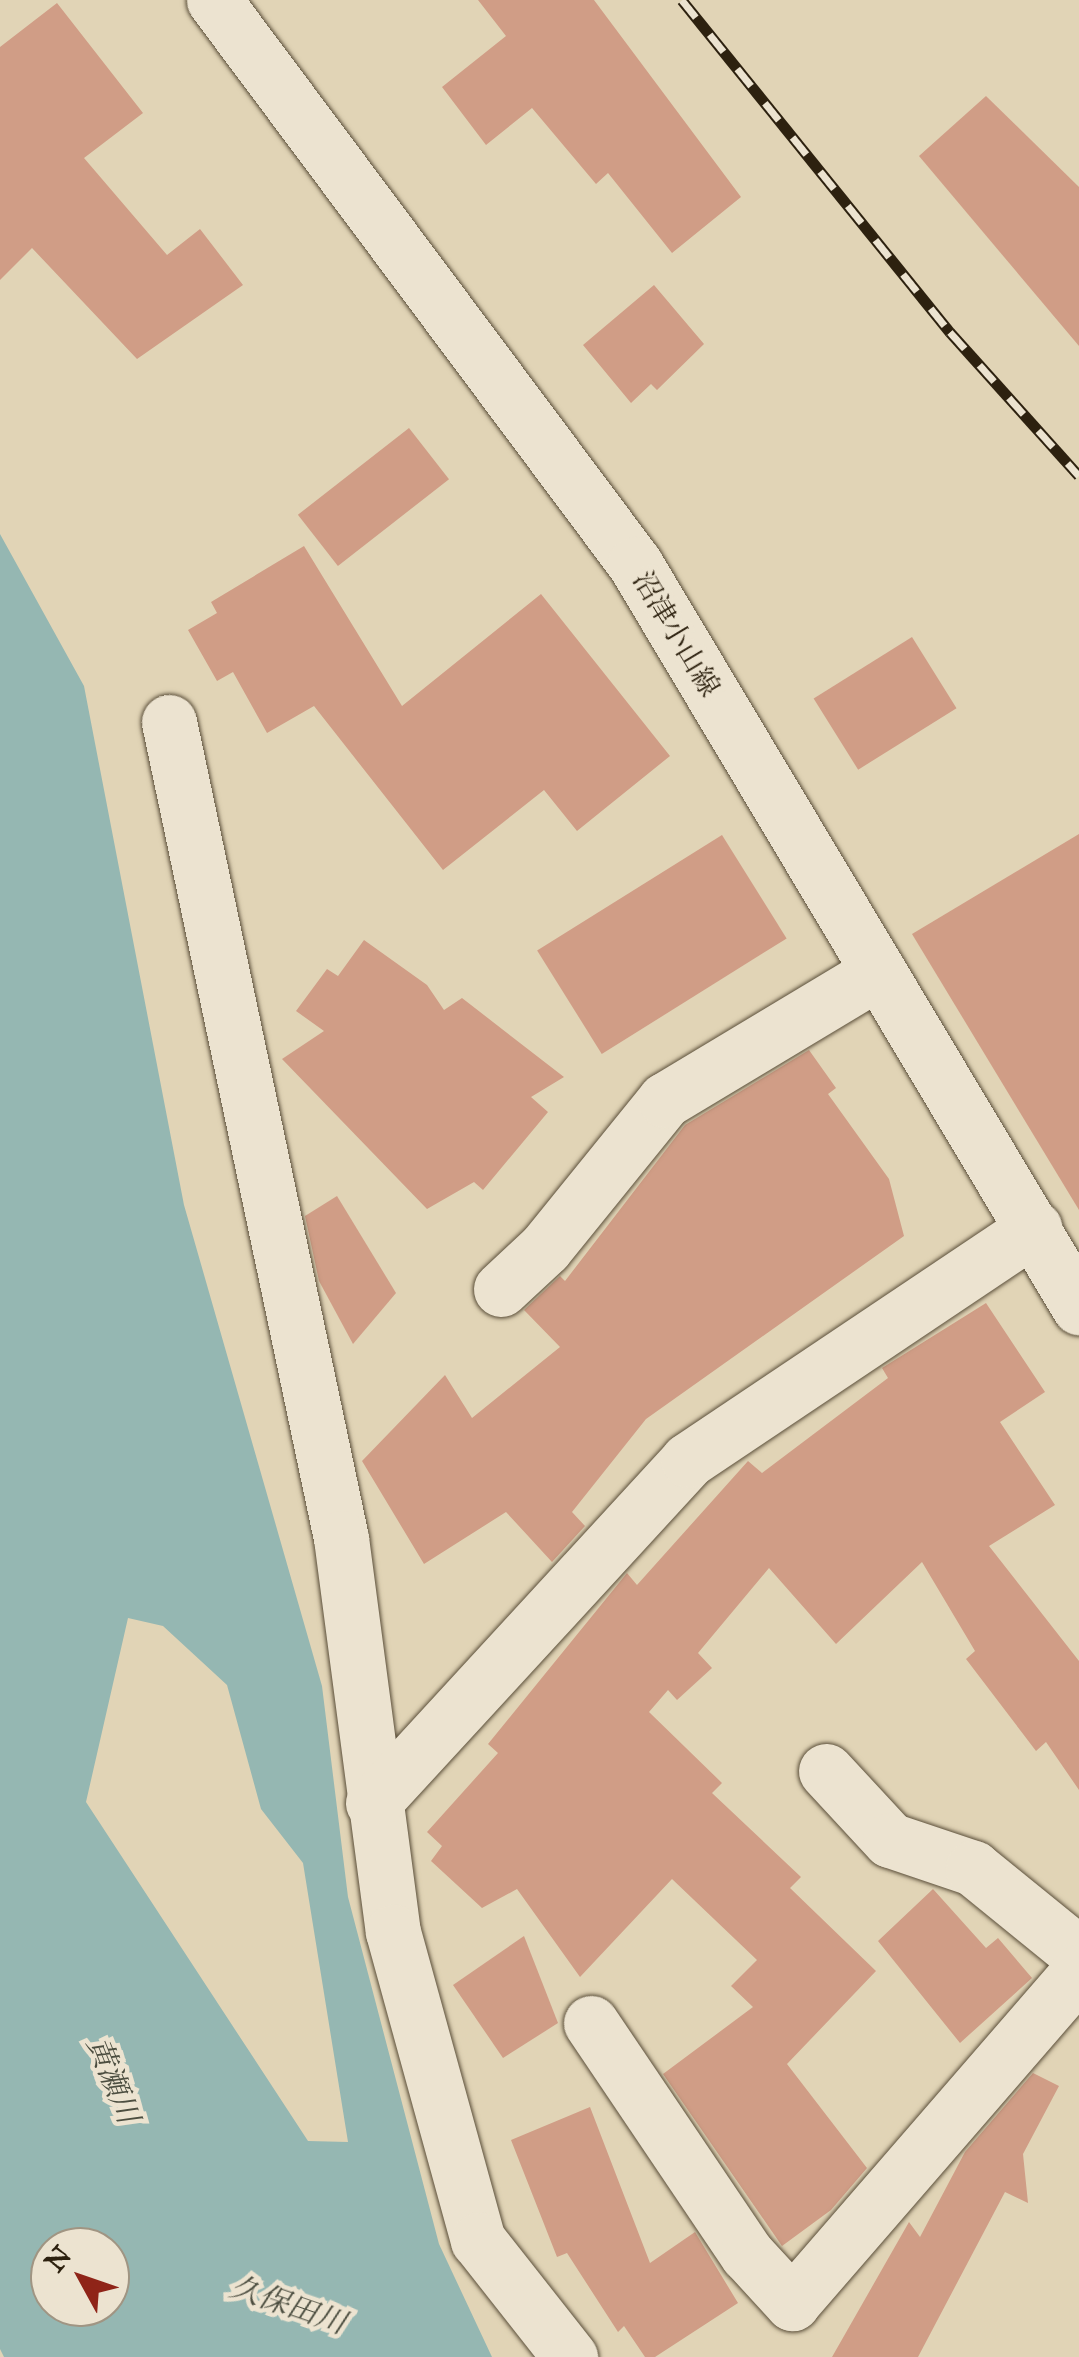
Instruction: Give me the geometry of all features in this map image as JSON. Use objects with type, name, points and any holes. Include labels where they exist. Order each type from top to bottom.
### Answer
[{"type":"street","name":"沼津小山線","points":[[214,0],[634,564],[1079,1307]]},
{"type":"street","points":[[170,722],[341,1538],[393,1932],[478,2240],[570,2357]]},
{"type":"street","points":[[501,1289],[545,1248],[665,1100],[878,972]]},
{"type":"street","points":[[373,1803],[688,1460],[1035,1228]]},
{"type":"street","points":[[826,1771],[890,1840],[973,1868],[1079,1954]]},
{"type":"street","points":[[591,2023],[746,2254],[792,2303],[1079,1972]]},
{"type":"water","points":[[0,534],[84,686],[184,1205],[322,1686],[348,1897],[439,2244],[492,2357],[4,2357],[0,2349]],"holes":[[[128,1618],[163,1626],[227,1685],[261,1809],[303,1863],[348,2142],[308,2141],[86,1802]]]},
{"type":"building","points":[[478,0],[594,0],[741,197],[672,253],[608,173],[596,184],[532,108],[486,145],[442,87],[506,36]]},
{"type":"building","points":[[57,3],[143,113],[84,158],[167,255],[200,229],[243,285],[137,359],[32,248],[0,280],[0,47]]},
{"type":"building","points":[[986,96],[1079,187],[1079,346],[919,156]]},
{"type":"building","points":[[654,285],[704,344],[657,390],[651,384],[631,403],[583,345]]},
{"type":"building","points":[[409,428],[449,479],[338,566],[298,515]]},
{"type":"building","points":[[304,546],[402,706],[541,594],[670,756],[577,831],[544,790],[443,870],[314,706],[267,733],[233,672],[217,681],[188,630],[217,613],[211,602]]},
{"type":"building","points":[[912,637],[957,708],[858,770],[814,698]]},
{"type":"building","points":[[1079,834],[1079,1210],[912,934]]},
{"type":"building","points":[[722,835],[787,938],[602,1054],[537,951]]},
{"type":"building","points":[[364,940],[427,985],[444,1010],[462,998],[564,1077],[531,1097],[548,1112],[483,1190],[474,1182],[427,1209],[282,1059],[324,1031],[296,1011],[327,969],[338,976]]},
{"type":"building","points":[[809,1050],[836,1088],[828,1094],[889,1179],[904,1236],[646,1419],[572,1512],[585,1526],[552,1562],[506,1512],[424,1564],[362,1461],[445,1375],[472,1418],[560,1347],[524,1310],[560,1276],[565,1281],[685,1125]]},
{"type":"building","points":[[337,1196],[396,1293],[353,1344],[319,1281],[305,1216]]},
{"type":"building","points":[[986,1303],[1045,1392],[1000,1422],[1055,1505],[989,1546],[1079,1661],[1079,1790],[1046,1742],[1036,1751],[966,1659],[975,1651],[922,1562],[836,1644],[769,1568],[698,1653],[712,1668],[677,1700],[668,1690],[649,1712],[722,1783],[712,1793],[801,1877],[790,1888],[876,1971],[787,2064],[867,2168],[831,2210],[782,2246],[663,2074],[753,2007],[731,1986],[757,1960],[672,1879],[580,1977],[517,1889],[482,1908],[431,1861],[442,1846],[427,1832],[498,1753],[488,1744],[627,1573],[637,1585],[748,1461],[762,1473],[888,1378],[882,1368]]},
{"type":"building","points":[[933,1889],[986,1948],[998,1938],[1032,1978],[960,2043],[878,1941]]},
{"type":"building","points":[[524,1936],[558,2023],[503,2058],[453,1985]]},
{"type":"building","points":[[1033,2073],[1059,2086],[1023,2154],[1028,2203],[1005,2192],[918,2357],[832,2357],[909,2222],[920,2237],[965,2152]]},
{"type":"building","points":[[590,2107],[650,2263],[695,2232],[738,2303],[655,2357],[645,2357],[624,2326],[618,2332],[567,2253],[557,2257],[511,2140]]},
{"type":"railway","points":[[682,0],[950,332],[1079,476]]},
{"type":"water label","name":"黄瀬川","points":[[113,2080]]},
{"type":"water label","name":"久保田川","points":[[288,2305]]}]
